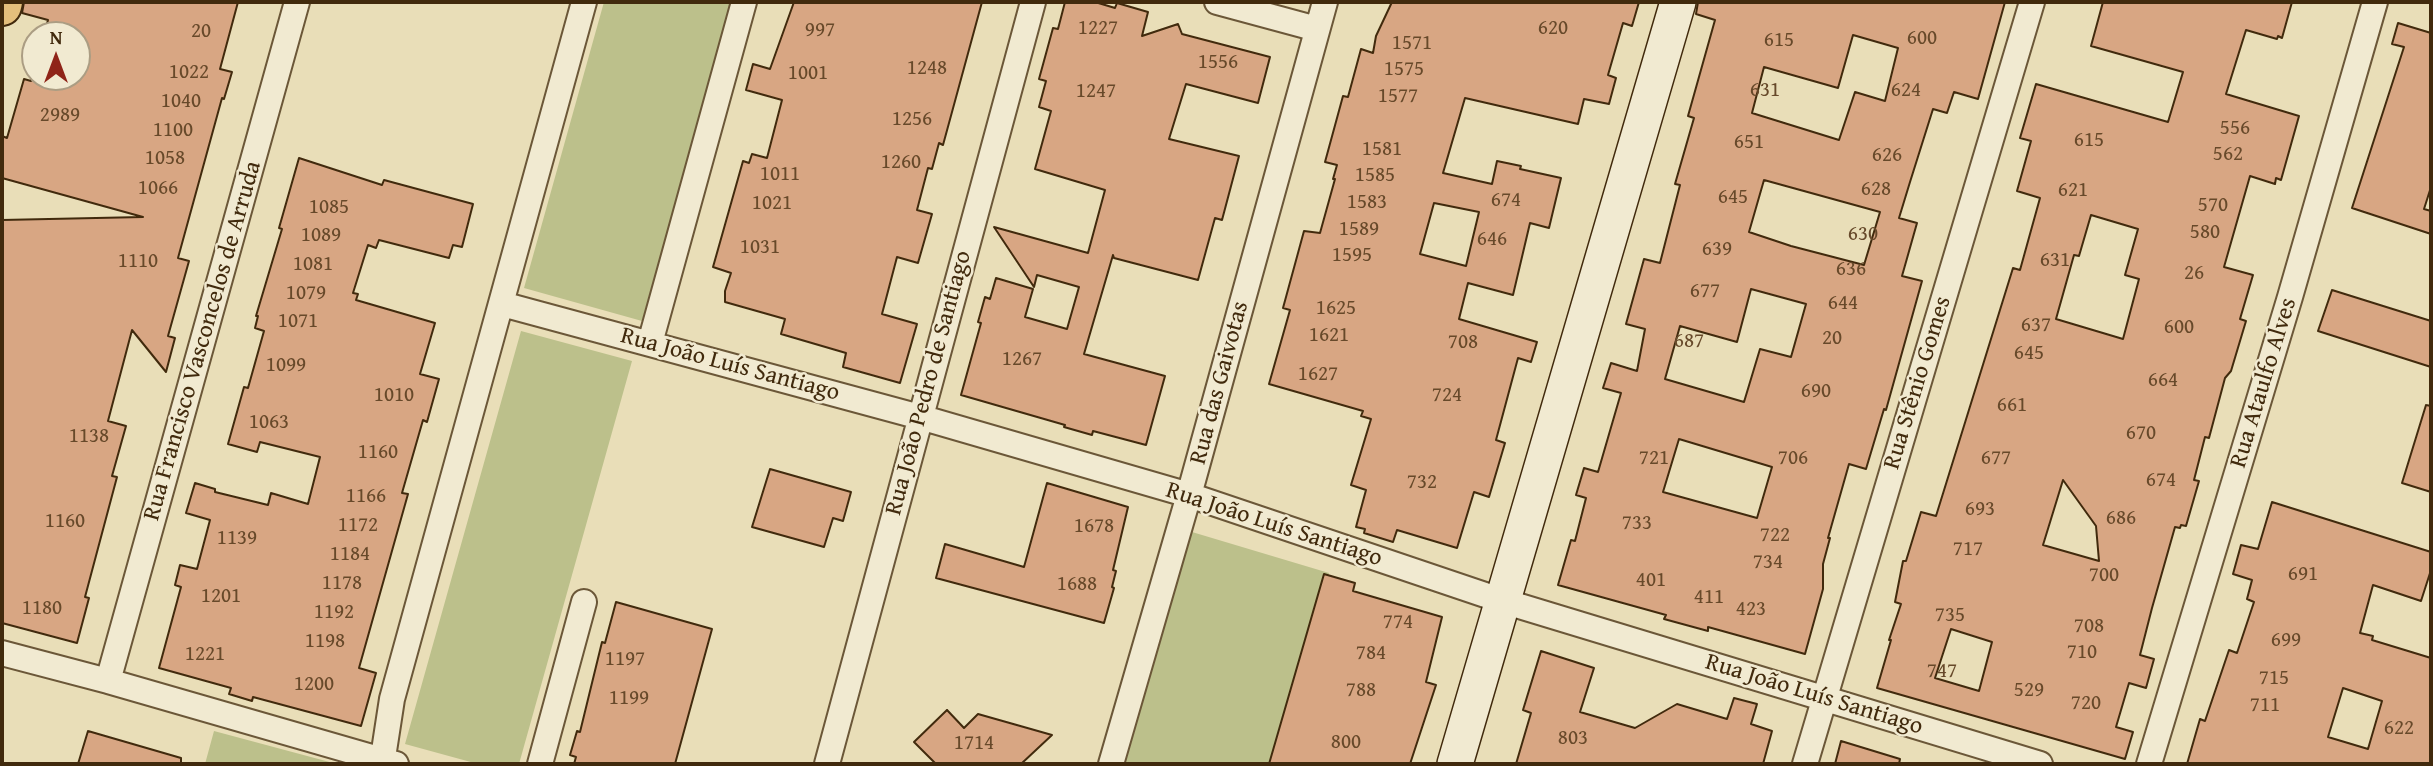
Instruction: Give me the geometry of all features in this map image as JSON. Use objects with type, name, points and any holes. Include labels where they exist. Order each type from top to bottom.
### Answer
[{"type":"street","name":"Rua Francisco Vasconcelos de Arruda","points":[[108,681],[297,2]]},
{"type":"street","points":[[2,653],[108,681],[388,763],[392,699],[584,2]]},
{"type":"street","points":[[650,343],[744,2]]},
{"type":"street","name":"Rua João Pedro de Santiago","points":[[827,764],[1033,2]]},
{"type":"street","points":[[1217,2],[1317,29]]},
{"type":"street","name":"Rua das Gaivotas","points":[[1111,764],[1189,495],[1325,2]]},
{"type":"street","points":[[1455,764],[1678,2]]},
{"type":"street","name":"Rua Stênio Gomes","points":[[1805,764],[2032,2]]},
{"type":"street","name":"Rua Ataulfo Alves","points":[[2149,764],[2294,284],[2375,2]]},
{"type":"street","name":"Rua João Luís Santiago","points":[[502,304],[920,416],[1189,495],[1503,601],[2040,764]]},
{"type":"street","points":[[540,764],[584,602]]},
{"type":"green space","points":[[604,2],[732,2],[642,321],[524,288]]},
{"type":"green space","points":[[521,331],[632,361],[519,764],[478,764],[405,744]]},
{"type":"green space","points":[[1192,532],[1329,573],[1271,764],[1125,764]]},
{"type":"green space","points":[[214,731],[337,764],[205,764]]},
{"type":"building","points":[[24,2],[238,2],[220,69],[232,72],[224,99],[222,98],[178,258],[189,261],[168,336],[175,338],[166,372],[132,330],[108,421],[126,426],[112,476],[117,477],[85,597],[89,598],[77,643],[2,623],[2,220],[143,217],[2,178],[2,136],[7,138],[21,89],[91,91],[91,21],[48,21],[22,13]]},
{"type":"building","points":[[794,2],[982,2],[943,145],[939,143],[932,169],[928,168],[917,210],[932,214],[918,263],[897,257],[882,314],[917,324],[900,383],[843,367],[846,353],[781,334],[785,319],[725,302],[725,291],[731,273],[713,267],[743,161],[749,163],[752,154],[767,158],[782,100],[746,90],[753,64],[770,69]]},
{"type":"building","points":[[1065,2],[1095,2],[1115,8],[1117,3],[1148,12],[1142,36],[1178,24],[1182,34],[1270,57],[1258,103],[1186,84],[1169,139],[1239,156],[1222,220],[1215,218],[1198,280],[1114,258],[1113,255],[1084,354],[1165,376],[1146,445],[1093,431],[1092,435],[961,395],[981,323],[978,322],[985,297],[990,299],[996,278],[1033,289],[1025,317],[1067,329],[1079,287],[1037,275],[1034,287],[994,227],[1088,253],[1105,190],[1035,169],[1051,111],[1039,107],[1046,81],[1039,79],[1053,28],[1058,29]]},
{"type":"building","points":[[1392,2],[1639,2],[1632,26],[1623,23],[1608,75],[1616,78],[1609,104],[1584,99],[1578,124],[1465,98],[1443,173],[1492,184],[1497,161],[1561,178],[1549,228],[1530,223],[1513,295],[1468,283],[1459,319],[1537,342],[1531,362],[1518,358],[1496,440],[1505,443],[1489,497],[1474,492],[1457,548],[1397,530],[1393,542],[1364,533],[1365,529],[1356,527],[1366,490],[1351,485],[1371,419],[1361,416],[1363,411],[1269,384],[1290,310],[1283,308],[1304,231],[1320,233],[1335,179],[1337,165],[1325,162],[1343,96],[1348,97],[1361,49],[1373,53],[1376,36]],"holes":[[[1434,203],[1479,212],[1466,266],[1420,254]]]},
{"type":"building","points":[[1698,2],[2005,2],[1978,99],[1954,92],[1947,113],[1933,109],[1910,182],[1899,218],[1917,223],[1902,276],[1922,281],[1886,410],[1884,409],[1866,469],[1849,464],[1828,538],[1823,564],[1823,589],[1805,654],[1708,627],[1708,631],[1664,619],[1666,615],[1558,585],[1571,540],[1575,541],[1586,498],[1576,495],[1584,468],[1598,472],[1621,393],[1603,388],[1611,363],[1637,371],[1645,329],[1626,324],[1644,259],[1660,263],[1680,185],[1675,184],[1694,118],[1688,116],[1715,20],[1696,14]],"holes":[[[1853,35],[1898,48],[1885,101],[1855,92],[1839,140],[1752,113],[1764,67],[1838,88]],[[1764,180],[1880,212],[1864,265],[1749,232]],[[1751,289],[1806,304],[1791,357],[1760,349],[1744,402],[1665,379],[1680,326],[1737,342]],[[1679,439],[1772,467],[1757,518],[1663,492]]]},
{"type":"building","points":[[2103,2],[2292,2],[2282,38],[2246,30],[2226,94],[2299,116],[2281,180],[2276,178],[2275,184],[2250,176],[2224,267],[2253,275],[2240,319],[2246,321],[2231,371],[2225,378],[2209,438],[2205,437],[2194,480],[2199,481],[2186,526],[2175,527],[2152,608],[2140,655],[2154,659],[2146,688],[2129,683],[2116,727],[2133,732],[2125,759],[1877,688],[1901,604],[1895,602],[1903,561],[1906,561],[1921,512],[1936,516],[2013,268],[2020,270],[2040,198],[2017,191],[2031,141],[2020,138],[2036,84],[2168,122],[2183,72],[2091,46]],"holes":[[[2091,215],[2138,229],[2125,275],[2139,279],[2123,339],[2056,319],[2074,255],[2079,256]],[[2063,480],[2096,526],[2099,561],[2043,545]],[[1951,629],[1992,642],[1979,691],[1935,678]]]},
{"type":"building","points":[[2398,23],[2431,33],[2431,187],[2424,209],[2431,211],[2431,234],[2352,208],[2404,47],[2392,44]]},
{"type":"building","points":[[299,158],[382,185],[384,180],[473,204],[462,247],[453,245],[449,258],[379,240],[376,248],[368,245],[353,293],[358,294],[356,300],[435,323],[420,374],[439,379],[427,422],[423,420],[402,493],[408,494],[359,668],[376,673],[361,726],[253,697],[252,701],[229,694],[231,688],[159,668],[181,587],[175,585],[180,565],[197,569],[210,520],[186,513],[195,483],[215,489],[215,492],[268,505],[271,493],[308,504],[320,457],[260,442],[257,452],[228,444],[264,331],[255,328],[256,316],[282,229],[279,228]]},
{"type":"building","points":[[2332,290],[2431,321],[2431,367],[2318,331]]},
{"type":"building","points":[[2426,405],[2431,406],[2431,492],[2402,483]]},
{"type":"building","points":[[770,469],[851,492],[843,521],[833,518],[824,547],[752,527]]},
{"type":"building","points":[[1047,483],[1128,507],[1113,570],[1116,571],[1112,587],[1114,588],[1104,623],[936,578],[945,544],[1024,567]]},
{"type":"building","points":[[2272,502],[2431,552],[2431,570],[2421,601],[2373,585],[2360,633],[2373,636],[2372,640],[2431,658],[2431,764],[2187,764],[2200,719],[2205,721],[2229,650],[2237,653],[2254,602],[2247,599],[2252,580],[2233,574],[2241,545],[2258,549]],"holes":[[[2343,688],[2382,701],[2368,749],[2328,737]]]},
{"type":"building","points":[[1324,574],[1355,583],[1353,591],[1442,617],[1426,682],[1436,685],[1410,764],[1269,764]]},
{"type":"building","points":[[616,602],[712,629],[675,764],[574,764],[576,757],[570,755],[577,731],[580,732],[602,642],[605,643]]},
{"type":"building","points":[[1541,651],[1594,668],[1580,712],[1635,728],[1677,704],[1727,719],[1734,698],[1757,704],[1751,724],[1772,731],[1763,764],[1516,764],[1531,713],[1523,710]]},
{"type":"building","points":[[947,710],[964,728],[978,714],[1052,735],[1021,764],[936,764],[914,742]]},
{"type":"building","points":[[88,731],[181,758],[181,764],[78,764]]},
{"type":"building","points":[[1841,741],[1900,759],[1899,764],[1835,764]]}]
